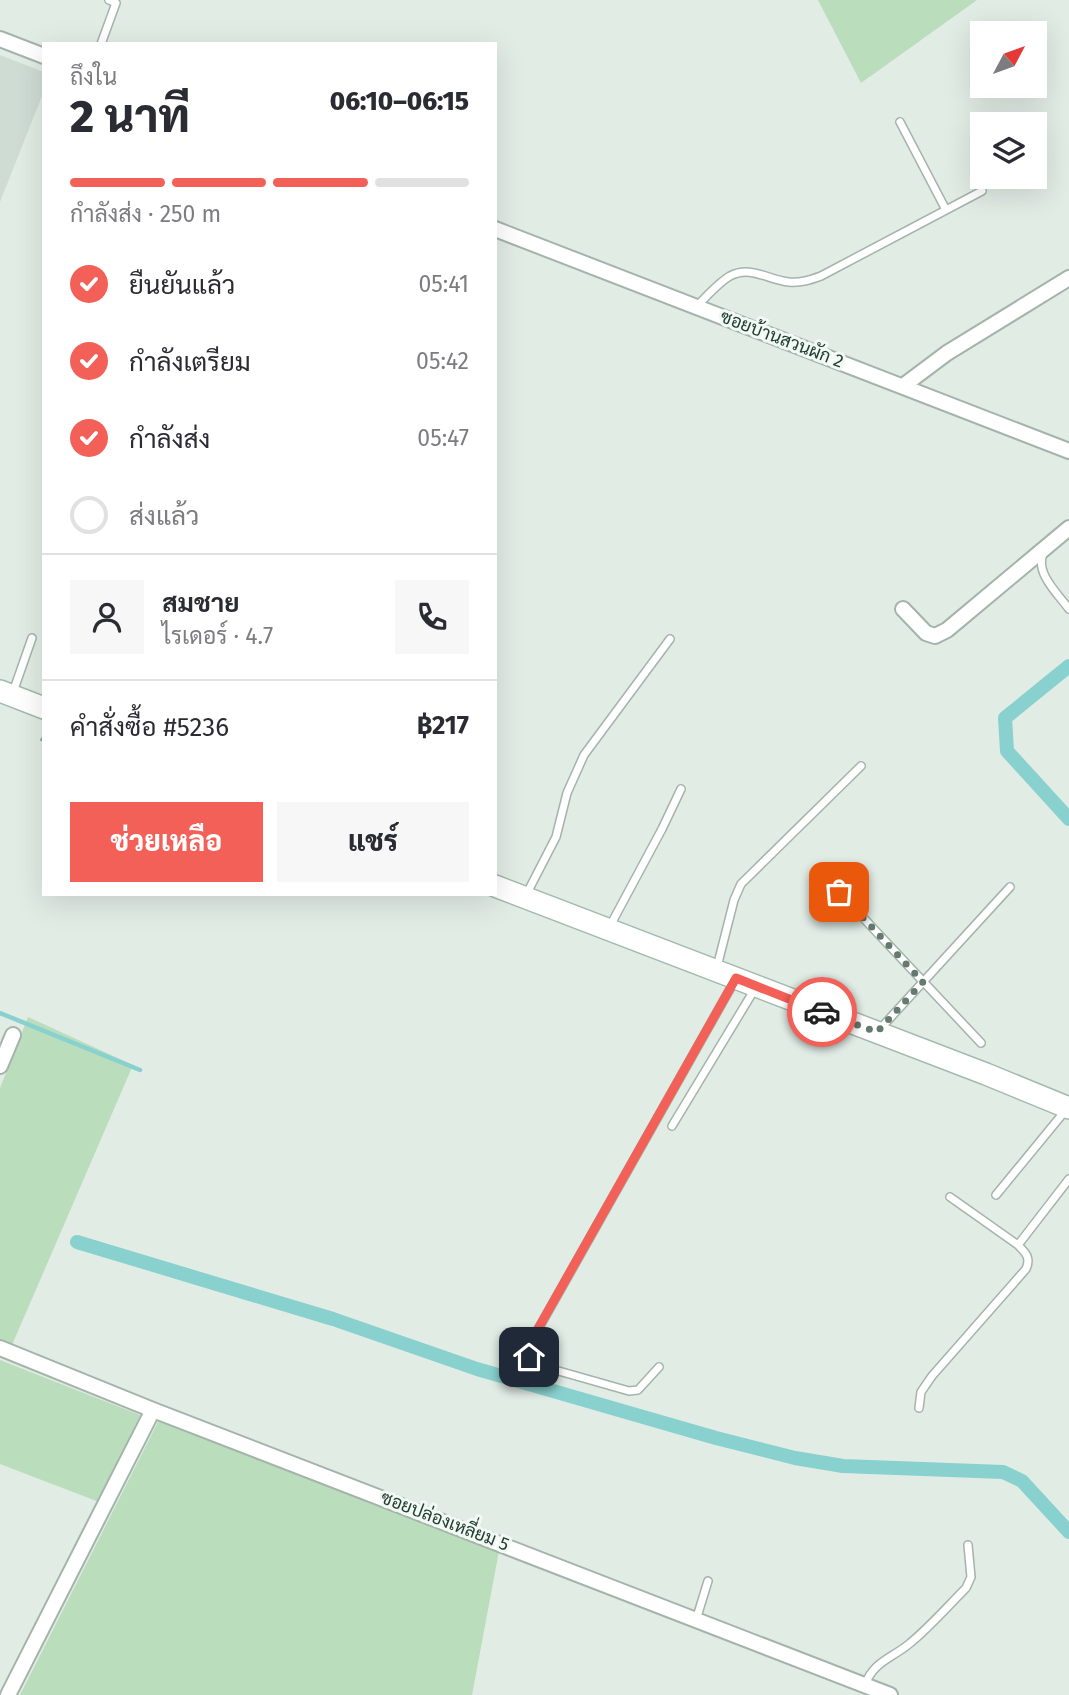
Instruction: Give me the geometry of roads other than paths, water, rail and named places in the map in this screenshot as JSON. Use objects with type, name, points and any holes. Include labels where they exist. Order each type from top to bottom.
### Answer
[{"type":"street","points":[[0,39],[42,55]]},
{"type":"street","name":"ซอยบ้านสวนผัก 2","points":[[497,230],[1069,451]]},
{"type":"street","points":[[903,386],[956,347],[1069,278]]},
{"type":"street","points":[[903,610],[926,633],[935,636],[947,630],[1069,528]]},
{"type":"street","points":[[6,693],[42,707]]},
{"type":"street","points":[[497,887],[1069,1108]]},
{"type":"street","points":[[0,1066],[13,1035]]},
{"type":"street","name":"ซอยปล่องเหลี่ยม 5","points":[[0,1348],[153,1410],[890,1695]]},
{"type":"street","points":[[8,1695],[153,1410]]},
{"type":"lane","points":[[102,42],[116,3],[109,0]]},
{"type":"lane","points":[[900,122],[946,210]]},
{"type":"lane","points":[[697,306],[728,277],[743,271],[786,282],[803,282],[821,276],[982,191]]},
{"type":"lane","points":[[1046,547],[1040,562],[1043,571],[1069,609]]},
{"type":"lane","points":[[6,693],[32,638]]},
{"type":"lane","points":[[525,897],[556,837],[567,793],[584,755],[670,639]]},
{"type":"lane","points":[[659,1367],[638,1390],[629,1391],[534,1364],[527,1349],[726,974],[734,900],[741,884],[861,766]]},
{"type":"lane","points":[[608,929],[681,789]]},
{"type":"lane","points":[[822,874],[981,1043]]},
{"type":"lane","points":[[877,1032],[1010,887]]},
{"type":"lane","points":[[672,1126],[756,987]]},
{"type":"lane","points":[[996,1195],[1069,1108]]},
{"type":"lane","points":[[1018,1245],[1069,1179]]},
{"type":"lane","points":[[919,1408],[921,1392],[932,1376],[1029,1263],[1028,1254],[1018,1245],[950,1197]]},
{"type":"lane","points":[[865,1685],[869,1674],[879,1663],[910,1644],[966,1588],[971,1577],[968,1545]]},
{"type":"lane","points":[[696,1620],[708,1581]]},
{"type":"waterway","points":[[1069,666],[1005,718],[1007,751],[1069,819]]},
{"type":"waterway","points":[[0,1013],[140,1070]]},
{"type":"waterway","points":[[77,1242],[333,1319],[477,1369],[795,1458],[843,1466],[1003,1472],[1022,1481],[1069,1532]]}]
